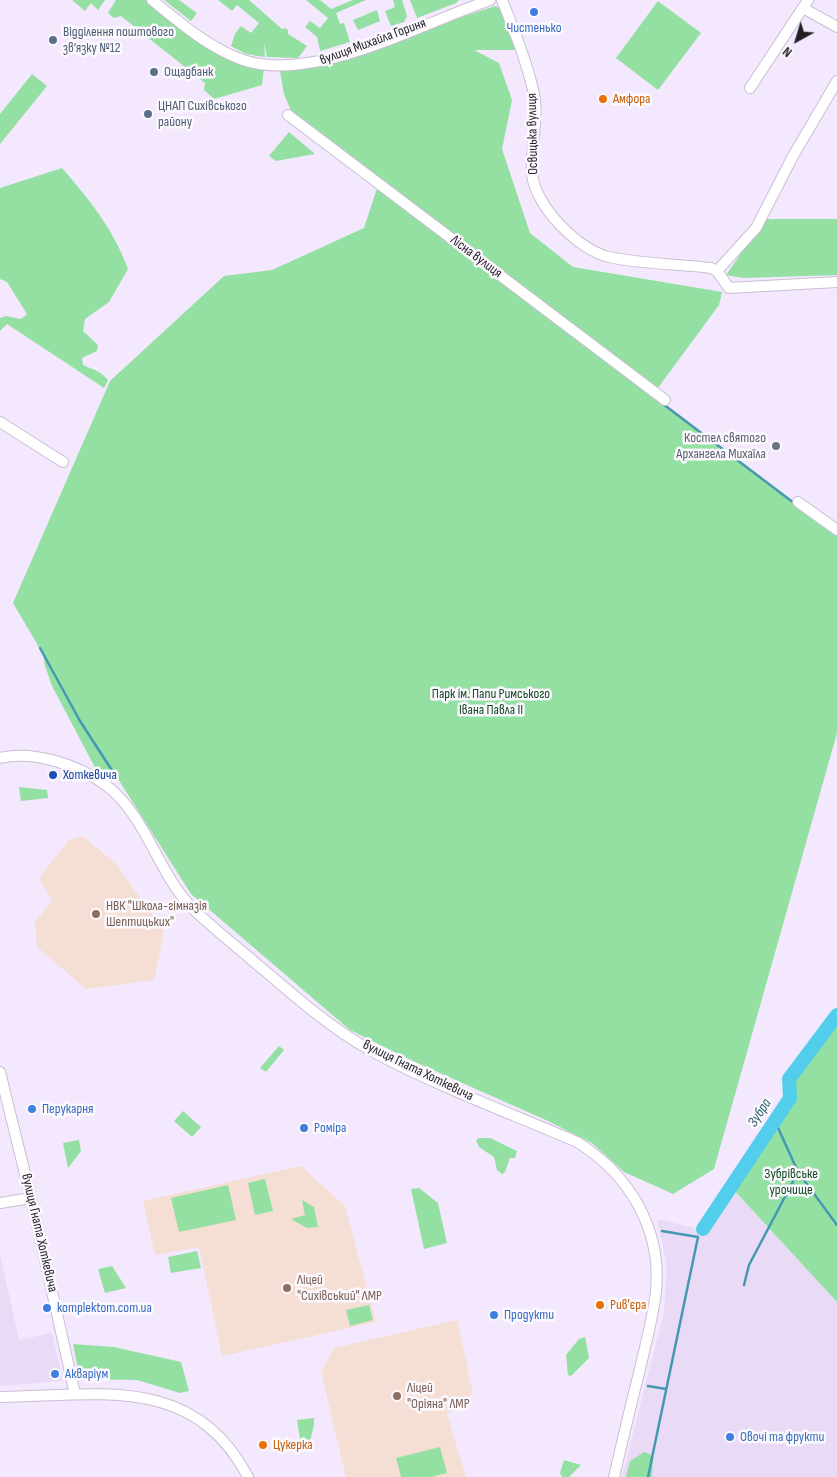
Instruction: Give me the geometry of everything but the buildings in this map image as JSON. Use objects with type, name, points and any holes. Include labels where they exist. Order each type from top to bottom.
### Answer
[{"type":"street","name":"вулиця Михайла Гориня","points":[[152,0],[205,41],[244,60],[272,65],[298,65],[337,58],[490,0]]},
{"type":"street","name":"Освицька вулиця","points":[[502,0],[522,51],[535,96],[532,176],[541,200],[555,222],[578,241],[607,257],[711,268],[718,271]]},
{"type":"street","points":[[750,88],[805,4],[837,27]]},
{"type":"street","points":[[837,81],[777,186],[761,221],[742,246],[718,271],[730,288],[837,282]]},
{"type":"street","name":"Лісна вулиця","points":[[288,115],[665,400]]},
{"type":"street","points":[[0,422],[62,462]]},
{"type":"street","points":[[798,502],[837,530]]},
{"type":"street","name":"вулиця Гната Хоткевича","points":[[0,758],[27,755],[63,764],[86,773],[107,786],[130,812],[187,903],[253,961],[328,1022],[378,1053],[577,1142],[592,1151],[633,1193],[648,1228],[656,1266],[653,1316],[614,1477]]},
{"type":"street","name":"вулиця Гната Хоткевича","points":[[0,1072],[31,1198],[75,1394]]},
{"type":"street","points":[[0,1203],[31,1198]]},
{"type":"street","points":[[0,1397],[75,1394],[136,1395],[155,1399],[186,1411],[206,1425],[226,1443],[248,1477]]},
{"type":"shaded area","name":"НВК \"Школа-гімназія Шептицьких\"","points":[[83,836],[117,865],[164,932],[154,980],[86,989],[37,947],[35,922],[52,900],[39,878],[69,840]]},
{"type":"shaded area","name":"Ліцей \"Сихівський\" ЛМР","points":[[301,1166],[345,1206],[376,1322],[222,1356],[199,1247],[155,1255],[143,1201]]},
{"type":"shaded area","points":[[732,1188],[837,1302],[837,1477],[622,1477],[664,1312],[667,1265],[657,1219],[699,1229]]},
{"type":"shaded area","points":[[0,1255],[19,1340],[52,1333],[63,1381],[0,1386]]},
{"type":"shaded area","name":"Ліцей \"Оріяна\" ЛМР","points":[[457,1320],[473,1393],[447,1414],[466,1477],[346,1477],[321,1372],[334,1348]]},
{"type":"green space","points":[[72,0],[105,0],[98,10],[91,3],[85,11]]},
{"type":"green space","points":[[116,0],[146,0],[182,29],[264,68],[262,85],[214,99],[204,90],[205,83],[121,16],[114,18],[108,13]]},
{"type":"green space","points":[[164,0],[179,0],[197,13],[191,21]]},
{"type":"green space","points":[[218,0],[249,0],[282,29],[288,30],[288,34],[307,46],[298,58],[267,57],[264,43],[265,57],[246,54],[231,46],[235,34],[241,26],[251,33],[259,23],[237,5],[232,11]]},
{"type":"green space","points":[[306,0],[320,0],[331,9],[353,0],[366,0],[336,13],[340,24],[344,23],[350,42],[320,51],[317,37],[305,27],[310,21],[320,28],[328,18]]},
{"type":"green space","points":[[393,0],[402,0],[407,16],[404,22],[391,26],[385,11],[395,7]]},
{"type":"green space","points":[[410,0],[459,0],[456,3],[417,18]]},
{"type":"green space","points":[[658,1],[701,33],[658,90],[616,58]]},
{"type":"green space","name":"Парк ім. Папи Римського Івана Павла ІІ","points":[[495,6],[502,9],[517,50],[474,50],[499,63],[512,100],[502,149],[530,233],[573,267],[722,292],[719,305],[652,396],[837,536],[837,733],[714,1169],[673,1194],[624,1172],[592,1143],[350,1030],[191,894],[113,771],[100,777],[52,686],[43,654],[13,603],[110,381],[224,276],[272,270],[364,228],[379,182],[294,118],[284,94],[280,71],[321,64]]},
{"type":"green space","points":[[377,10],[380,21],[358,30],[353,20]]},
{"type":"green space","points":[[32,74],[47,86],[0,144],[0,114]]},
{"type":"green space","points":[[289,132],[315,154],[276,161],[269,156]]},
{"type":"green space","points":[[62,168],[82,191],[108,228],[128,269],[109,302],[85,319],[83,331],[98,345],[97,351],[82,358],[83,365],[99,372],[108,380],[104,388],[7,324],[0,331],[0,318],[6,316],[21,319],[27,314],[7,282],[0,279],[0,188]]},
{"type":"green space","points":[[765,219],[837,219],[837,275],[744,278],[726,275]]},
{"type":"green space","points":[[19,787],[47,790],[48,798],[21,801]]},
{"type":"green space","name":"Зубрівське урочище","points":[[837,1015],[837,1302],[732,1188],[789,1098],[789,1079]]},
{"type":"green space","points":[[279,1046],[284,1050],[266,1072],[260,1068]]},
{"type":"green space","points":[[183,1111],[201,1127],[192,1137],[174,1121]]},
{"type":"green space","points":[[479,1138],[490,1138],[517,1151],[515,1158],[510,1158],[505,1172],[502,1174],[497,1170],[494,1157],[479,1147],[476,1140]]},
{"type":"green space","points":[[79,1140],[81,1151],[68,1168],[63,1143]]},
{"type":"green space","points":[[265,1179],[273,1211],[255,1215],[248,1183]]},
{"type":"green space","points":[[228,1185],[236,1220],[179,1232],[171,1198]]},
{"type":"green space","points":[[419,1188],[438,1203],[447,1243],[424,1249],[411,1189]]},
{"type":"green space","points":[[302,1200],[314,1207],[318,1227],[307,1228],[291,1219],[305,1215]]},
{"type":"green space","points":[[197,1251],[201,1268],[171,1273],[168,1257]]},
{"type":"green space","points":[[112,1266],[126,1288],[105,1293],[98,1269]]},
{"type":"green space","points":[[369,1305],[373,1320],[350,1326],[346,1310]]},
{"type":"green space","points":[[585,1337],[589,1358],[571,1376],[568,1375],[566,1355],[579,1339]]},
{"type":"green space","points":[[73,1344],[114,1347],[181,1362],[189,1391],[180,1393],[137,1380],[80,1379]]},
{"type":"green space","points":[[314,1418],[308,1450],[302,1451],[297,1420]]},
{"type":"green space","points":[[440,1447],[447,1473],[431,1477],[401,1477],[396,1458]]},
{"type":"green space","points":[[644,1452],[650,1454],[653,1460],[652,1477],[626,1477],[630,1461]]},
{"type":"green space","points":[[564,1460],[581,1465],[569,1477],[562,1477],[560,1473]]},
{"type":"waterway","points":[[663,404],[708,438]]},
{"type":"waterway","points":[[712,441],[794,503]]},
{"type":"waterway","points":[[40,648],[80,721],[115,775]]},
{"type":"waterway","name":"Зубра","points":[[703,1229],[790,1098],[789,1079],[837,1015]]},
{"type":"waterway","points":[[775,1121],[798,1172],[837,1225]]},
{"type":"waterway","points":[[744,1285],[749,1265],[798,1172]]},
{"type":"waterway","name":"Зубра","points":[[648,1477],[698,1237],[662,1231]]},
{"type":"waterway","points":[[648,1386],[666,1389]]},
{"type":"place","name":"Чистенько","points":[[534,12]]},
{"type":"place","name":"Відділення поштового зв’язку №12","points":[[53,40]]},
{"type":"place","name":"Ощадбанк","points":[[154,72]]},
{"type":"place","name":"Амфора","points":[[603,99]]},
{"type":"place","name":"ЦНАП Сихівського району","points":[[148,114]]},
{"type":"place","name":"Костел святого Архангела Михаїла","points":[[776,446]]},
{"type":"place","name":"Хоткевича","points":[[53,775]]},
{"type":"place","name":"НВК \"Школа-гімназія Шептицьких\"","points":[[96,914]]},
{"type":"place","name":"Перукарня","points":[[32,1109]]},
{"type":"place","name":"Роміра","points":[[304,1128]]},
{"type":"place","name":"Ліцей \"Сихівський\" ЛМР","points":[[287,1288]]},
{"type":"place","name":"Рив'єра","points":[[600,1305]]},
{"type":"place","name":"komplektom.com.ua","points":[[47,1308]]},
{"type":"place","name":"Продукти","points":[[494,1315]]},
{"type":"place","name":"Акваріум","points":[[55,1374]]},
{"type":"place","name":"Ліцей \"Оріяна\" ЛМР","points":[[397,1396]]},
{"type":"place","name":"Овочі та фрукти","points":[[730,1437]]},
{"type":"place","name":"Цукерка","points":[[263,1445]]}]
